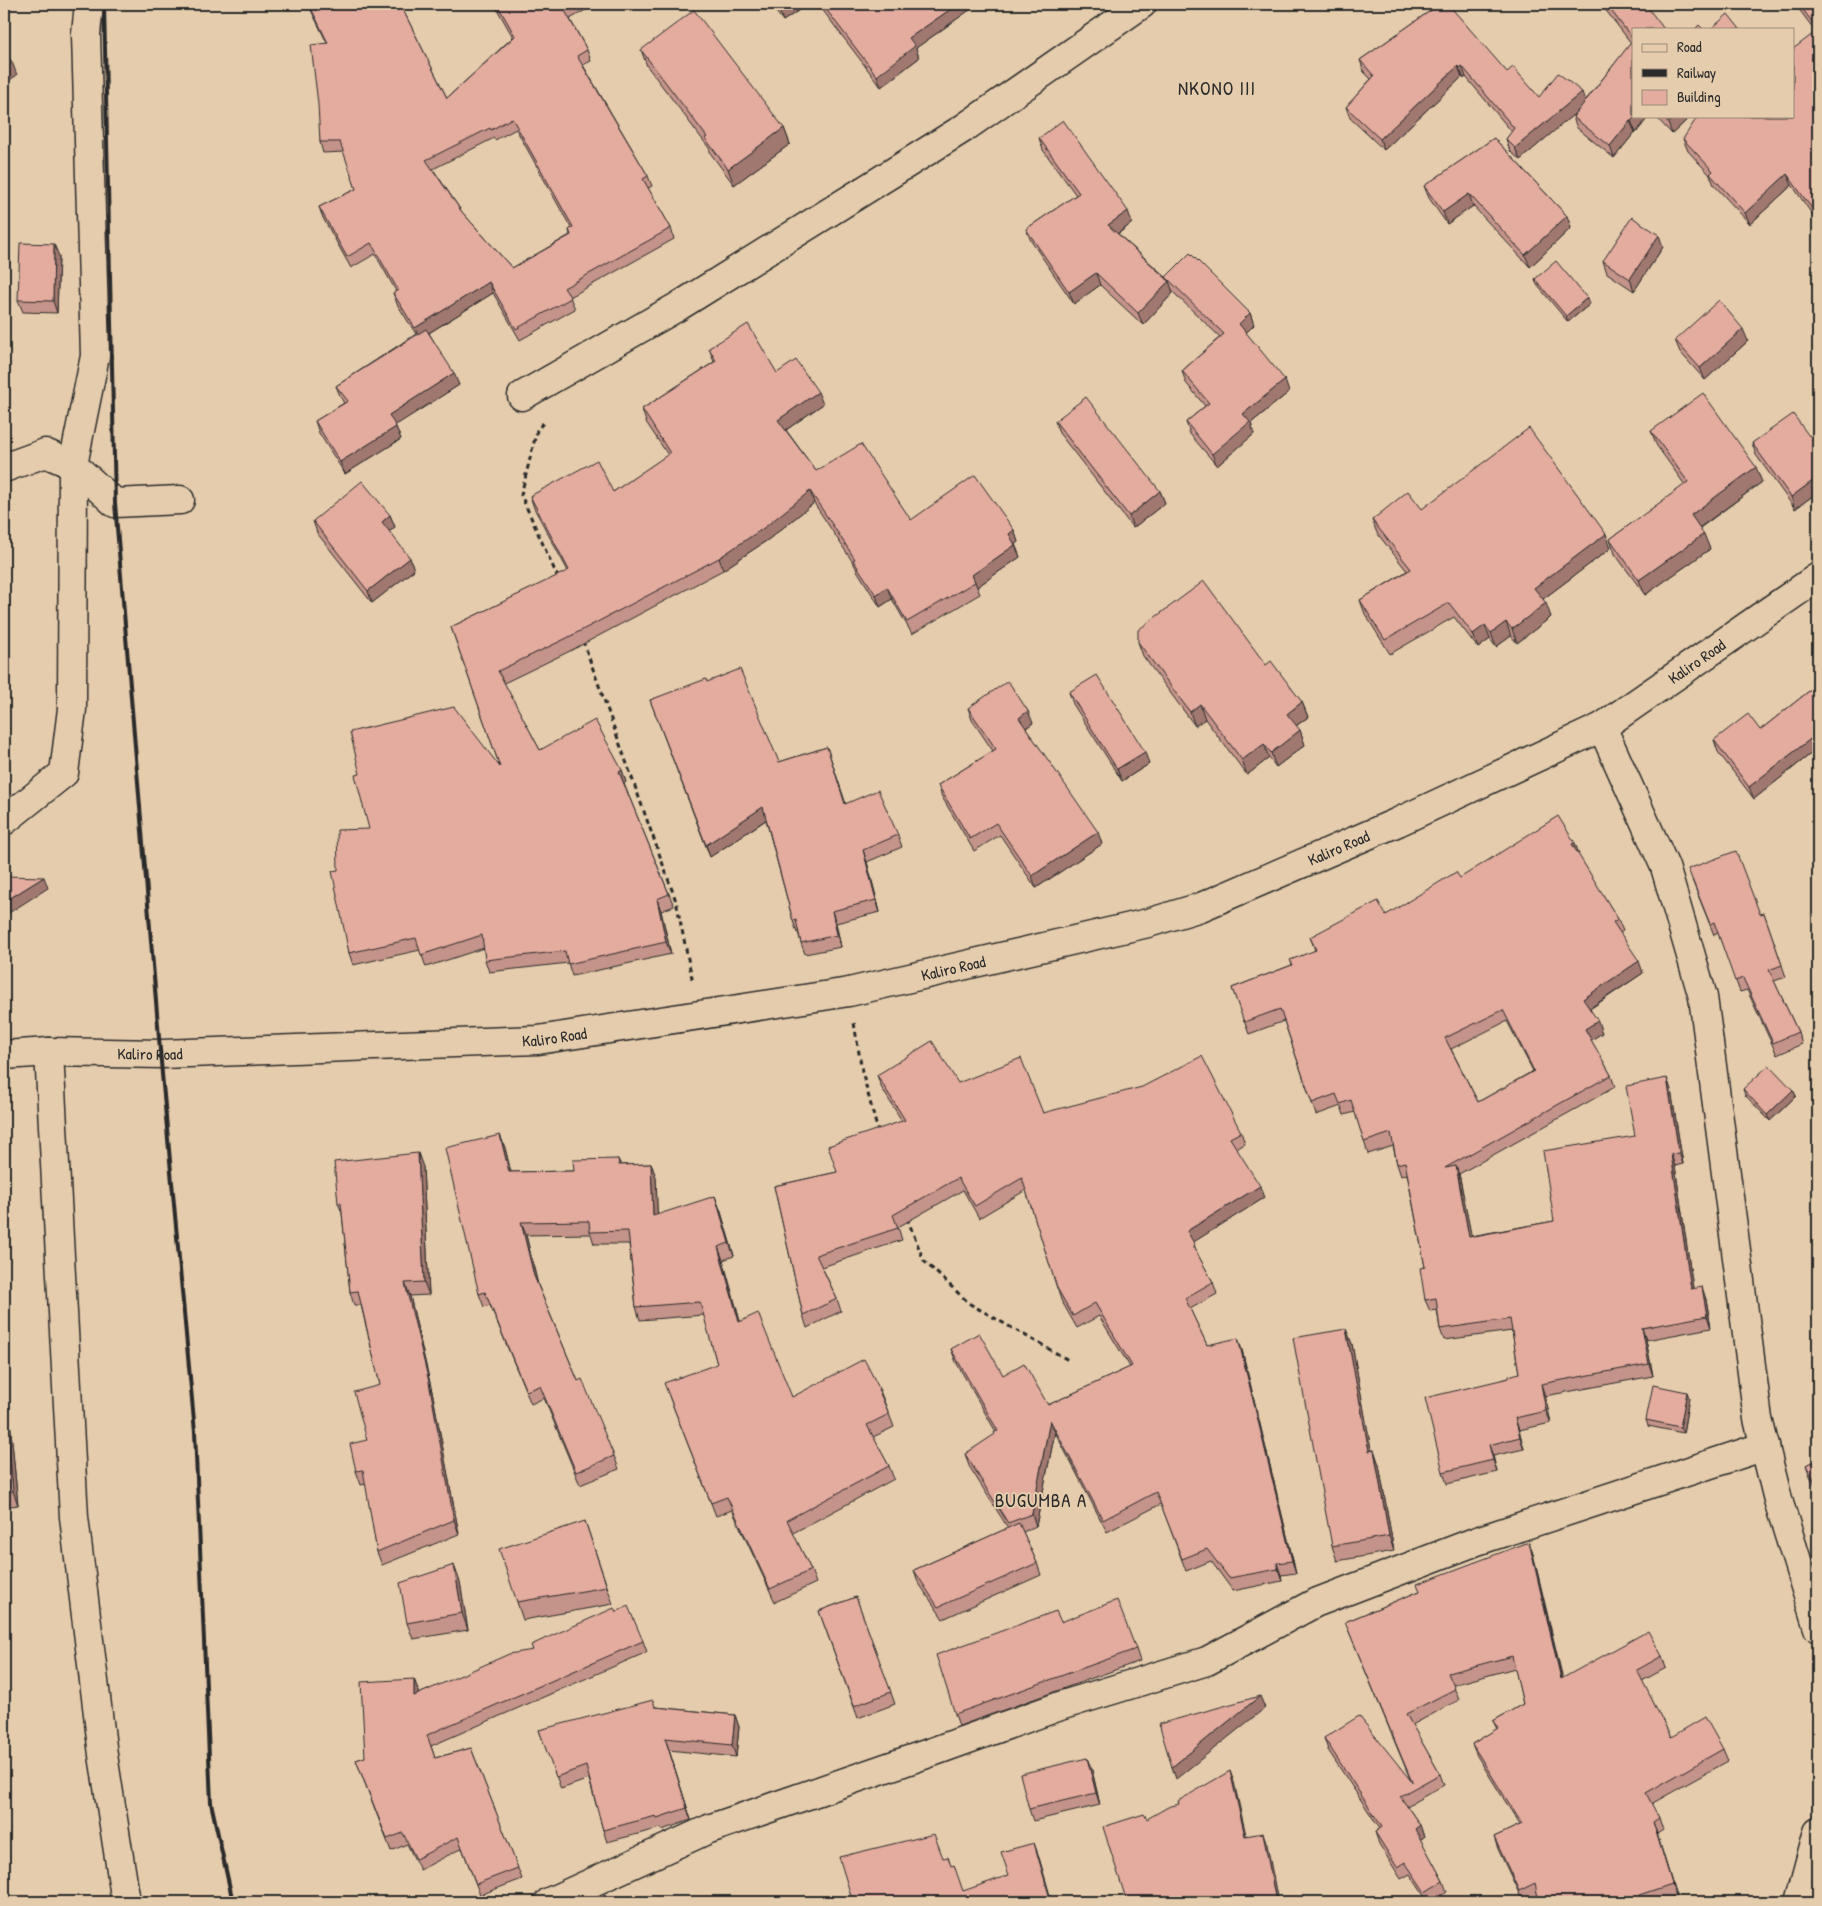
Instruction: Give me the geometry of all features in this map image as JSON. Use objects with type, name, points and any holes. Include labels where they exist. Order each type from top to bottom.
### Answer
[{"type":"street","points":[[4,821],[64,772],[72,709],[73,465],[95,356],[86,34],[89,4]]},
{"type":"street","points":[[522,396],[679,306],[964,128],[1142,4]]},
{"type":"street","points":[[4,468],[45,453],[73,465],[115,503],[180,500]]},
{"type":"street","name":"Kaliro Road","points":[[4,1055],[49,1052],[162,1054],[538,1040],[849,992],[1148,923],[1201,907],[1398,822],[1602,726],[1818,577]]},
{"type":"street","points":[[1602,726],[1665,867],[1703,997],[1758,1419],[1778,1500],[1818,1628]]},
{"type":"street","points":[[49,1052],[74,1517],[103,1755],[126,1902]]},
{"type":"street","points":[[549,1902],[709,1829],[1063,1705],[1207,1661],[1316,1602],[1477,1541],[1765,1446]]},
{"type":"street","points":[[1799,1902],[1818,1831]]},
{"type":"path","points":[[549,415],[537,430],[521,496],[559,580]]},
{"type":"path","points":[[580,632],[676,901],[699,1015]]},
{"type":"path","points":[[849,992],[862,1071],[879,1137]]},
{"type":"path","points":[[903,1210],[924,1262],[970,1304],[1070,1361]]},
{"type":"building","points":[[309,4],[400,4],[447,98],[515,36],[497,4],[574,4],[564,9],[587,50],[577,56],[648,176],[643,179],[671,228],[564,288],[571,298],[516,329],[489,282],[415,328],[393,293],[398,290],[371,243],[347,257],[319,207],[356,189],[340,142],[320,142],[318,104],[311,45],[328,43]],"holes":[[[512,118],[573,227],[569,230],[571,235],[512,268],[462,212],[426,160],[490,128],[491,130]]]},
{"type":"building","points":[[774,4],[787,4],[779,10]]},
{"type":"building","points":[[822,4],[958,4],[909,38],[915,46],[877,76]]},
{"type":"building","points":[[1440,4],[1448,4],[1507,72],[1513,67],[1539,97],[1558,73],[1582,92],[1515,148],[1506,139],[1514,128],[1462,66],[1459,68],[1458,66],[1380,139],[1346,107],[1374,76],[1360,60]]},
{"type":"building","points":[[1606,4],[1645,4],[1663,28],[1632,28],[1632,38]]},
{"type":"building","points":[[1799,4],[1818,4],[1818,30]]},
{"type":"building","points":[[694,10],[784,128],[728,169],[705,138],[707,137],[641,50]]},
{"type":"building","points":[[1728,14],[1739,28],[1712,28]]},
{"type":"building","points":[[1818,30],[1818,217],[1787,174],[1745,213],[1710,174],[1713,171],[1683,139],[1697,118],[1794,118],[1794,48]]},
{"type":"building","points":[[1632,41],[1632,118],[1634,118],[1610,146],[1573,117]]},
{"type":"building","points":[[4,50],[12,62],[4,67]]},
{"type":"building","points":[[1664,118],[1672,118],[1668,123]]},
{"type":"building","points":[[1063,120],[1128,211],[1108,225],[1169,281],[1138,313],[1096,273],[1069,292],[1026,229],[1079,193],[1039,138]]},
{"type":"building","points":[[1494,138],[1567,216],[1525,255],[1469,194],[1443,212],[1424,186]]},
{"type":"building","points":[[1632,217],[1659,235],[1630,279],[1603,261]]},
{"type":"building","points":[[20,243],[54,244],[53,301],[18,300]]},
{"type":"building","points":[[1190,253],[1250,313],[1239,324],[1285,380],[1243,414],[1250,422],[1212,454],[1186,422],[1209,403],[1182,371],[1224,334],[1166,277]]},
{"type":"building","points":[[1556,261],[1587,298],[1566,316],[1535,279]]},
{"type":"building","points":[[1719,300],[1743,329],[1700,368],[1675,340]]},
{"type":"building","points":[[748,324],[777,373],[796,360],[818,392],[778,420],[816,471],[861,444],[911,520],[975,475],[1014,530],[1009,534],[1015,545],[972,575],[975,582],[907,622],[887,587],[876,595],[853,560],[855,559],[810,491],[765,527],[719,558],[565,639],[498,671],[540,750],[595,720],[622,770],[619,772],[669,894],[657,899],[666,942],[568,964],[565,951],[485,960],[482,935],[421,955],[416,938],[349,953],[332,871],[338,870],[337,830],[369,829],[355,775],[360,774],[350,732],[454,707],[500,767],[451,627],[569,570],[530,496],[597,460],[613,492],[670,453],[642,409],[716,361],[709,348]]},
{"type":"building","points":[[426,329],[454,373],[389,415],[396,427],[340,462],[315,421],[348,401],[336,386]]},
{"type":"building","points":[[1703,393],[1756,467],[1691,515],[1704,534],[1639,580],[1610,539],[1688,482],[1651,431]]},
{"type":"building","points":[[1086,397],[1160,491],[1129,516],[1055,421]]},
{"type":"building","points":[[1793,414],[1809,436],[1818,429],[1818,477],[1791,497],[1752,443]]},
{"type":"building","points":[[1529,428],[1606,534],[1534,588],[1546,603],[1512,629],[1506,622],[1491,633],[1485,625],[1473,634],[1449,603],[1385,640],[1360,600],[1411,569],[1372,520],[1408,491],[1422,509]]},
{"type":"building","points":[[362,481],[390,515],[382,522],[410,558],[368,591],[313,521]]},
{"type":"building","points":[[1204,581],[1266,665],[1271,661],[1302,702],[1287,714],[1300,730],[1271,753],[1264,744],[1242,760],[1200,704],[1190,712],[1138,642],[1138,630]]},
{"type":"building","points":[[740,669],[779,762],[827,747],[845,804],[878,790],[898,835],[863,850],[876,900],[832,911],[837,935],[801,943],[796,920],[793,921],[763,807],[706,845],[650,700],[706,679],[707,682]]},
{"type":"building","points":[[1097,675],[1145,752],[1117,769],[1069,692]]},
{"type":"building","points":[[1008,681],[1028,711],[1019,718],[1098,832],[1032,876],[996,823],[970,839],[938,785],[996,749],[968,708]]},
{"type":"building","points":[[1818,684],[1818,733],[1749,787],[1714,740],[1748,714],[1760,730]]},
{"type":"building","points":[[1558,816],[1575,843],[1572,844],[1618,919],[1613,922],[1639,961],[1583,999],[1598,1021],[1585,1029],[1611,1075],[1445,1168],[1456,1166],[1469,1237],[1554,1221],[1543,1151],[1635,1136],[1626,1086],[1667,1078],[1679,1153],[1671,1154],[1691,1289],[1702,1287],[1707,1316],[1642,1328],[1649,1364],[1541,1384],[1546,1411],[1515,1418],[1520,1437],[1489,1445],[1493,1460],[1443,1472],[1425,1398],[1509,1378],[1509,1376],[1519,1373],[1510,1319],[1440,1329],[1436,1298],[1425,1300],[1420,1268],[1425,1267],[1405,1162],[1397,1164],[1391,1133],[1364,1142],[1351,1100],[1340,1104],[1336,1094],[1312,1103],[1280,1009],[1244,1022],[1232,988],[1292,965],[1290,960],[1316,950],[1310,937],[1378,901],[1386,915],[1456,872],[1460,878]],"holes":[[[1503,1010],[1534,1071],[1478,1102],[1445,1038]]]},
{"type":"building","points":[[1736,851],[1760,914],[1764,913],[1782,965],[1769,970],[1798,1032],[1773,1043],[1743,978],[1735,981],[1714,922],[1710,924],[1688,869]]},
{"type":"building","points":[[4,876],[44,877],[4,902]]},
{"type":"building","points":[[932,1041],[958,1083],[1021,1058],[1043,1113],[1142,1087],[1202,1056],[1241,1132],[1230,1138],[1260,1186],[1187,1231],[1213,1282],[1185,1298],[1207,1345],[1238,1338],[1292,1561],[1277,1563],[1278,1569],[1229,1578],[1207,1549],[1182,1559],[1156,1492],[1103,1520],[1050,1420],[1032,1514],[1008,1523],[965,1454],[998,1431],[951,1349],[979,1333],[1003,1375],[1024,1363],[1048,1405],[1132,1366],[1095,1303],[1073,1316],[1057,1288],[1022,1178],[975,1206],[958,1178],[893,1215],[898,1228],[816,1255],[837,1299],[803,1315],[774,1186],[837,1172],[828,1146],[905,1120],[877,1075]]},
{"type":"building","points":[[1769,1065],[1793,1090],[1767,1115],[1743,1089]]},
{"type":"building","points":[[500,1135],[509,1172],[574,1171],[573,1160],[618,1159],[619,1165],[651,1164],[653,1216],[715,1196],[729,1243],[718,1247],[739,1322],[758,1313],[792,1397],[864,1359],[879,1388],[889,1414],[867,1425],[889,1466],[787,1520],[811,1570],[770,1589],[727,1497],[711,1503],[664,1383],[717,1364],[700,1302],[636,1307],[628,1231],[590,1232],[589,1221],[521,1222],[534,1276],[578,1381],[582,1379],[614,1456],[576,1472],[540,1386],[526,1391],[485,1292],[479,1294],[445,1148]]},
{"type":"building","points":[[418,1153],[424,1282],[405,1283],[429,1382],[454,1520],[377,1552],[363,1470],[356,1471],[350,1444],[367,1440],[354,1392],[380,1385],[358,1291],[350,1292],[341,1203],[338,1203],[334,1162]]},
{"type":"building","points":[[1346,1329],[1369,1451],[1374,1450],[1389,1536],[1332,1546],[1293,1338]]},
{"type":"building","points":[[1653,1385],[1687,1392],[1680,1427],[1646,1420]]},
{"type":"building","points":[[4,1395],[13,1491],[4,1492]]},
{"type":"building","points":[[1818,1459],[1818,1487],[1806,1465]]},
{"type":"building","points":[[585,1521],[607,1587],[517,1602],[499,1549]]},
{"type":"building","points":[[1019,1523],[1037,1563],[938,1607],[914,1570]]},
{"type":"building","points":[[1529,1542],[1561,1679],[1648,1631],[1662,1656],[1637,1670],[1671,1737],[1705,1717],[1723,1749],[1646,1793],[1659,1818],[1653,1822],[1672,1884],[1639,1895],[1641,1902],[1539,1902],[1535,1883],[1519,1891],[1494,1837],[1522,1824],[1472,1744],[1498,1728],[1493,1721],[1523,1704],[1512,1656],[1448,1673],[1455,1689],[1406,1714],[1440,1774],[1400,1796],[1420,1825],[1415,1829],[1443,1881],[1425,1892],[1405,1862],[1397,1867],[1375,1832],[1382,1827],[1324,1738],[1359,1716],[1412,1782],[1345,1622],[1420,1591],[1417,1584]]},
{"type":"building","points":[[454,1565],[462,1613],[407,1623],[400,1583]]},
{"type":"building","points":[[856,1597],[891,1692],[854,1706],[819,1611]]},
{"type":"building","points":[[1117,1600],[1136,1649],[955,1714],[936,1655],[1056,1611],[1061,1622]]},
{"type":"building","points":[[628,1606],[643,1641],[427,1735],[435,1758],[471,1748],[518,1868],[476,1884],[458,1837],[416,1859],[403,1833],[387,1839],[356,1760],[365,1757],[361,1682],[414,1679],[414,1696],[509,1654],[533,1650],[531,1645],[614,1608],[616,1612]]},
{"type":"building","points":[[1260,1696],[1172,1767],[1159,1724]]},
{"type":"building","points":[[653,1700],[655,1707],[735,1715],[732,1745],[665,1738],[687,1808],[657,1818],[656,1816],[603,1830],[586,1766],[556,1777],[539,1730]]},
{"type":"building","points":[[1087,1758],[1096,1793],[1029,1809],[1020,1774]]},
{"type":"building","points":[[1230,1771],[1245,1836],[1263,1833],[1276,1902],[1127,1902],[1103,1827],[1144,1814],[1147,1819],[1168,1807],[1179,1804],[1178,1801]]},
{"type":"building","points":[[934,1834],[943,1858],[948,1857],[951,1866],[954,1865],[963,1891],[1009,1875],[1001,1852],[1034,1843],[1051,1902],[853,1902],[839,1857]]},
{"type":"railway","points":[[104,4],[115,503],[162,1074],[195,1432],[211,1803],[233,1902]]},
{"type":"district","name":"NKONO III","points":[[1217,88]]},
{"type":"district","name":"BUGUMBA A","points":[[1041,1500]]}]
